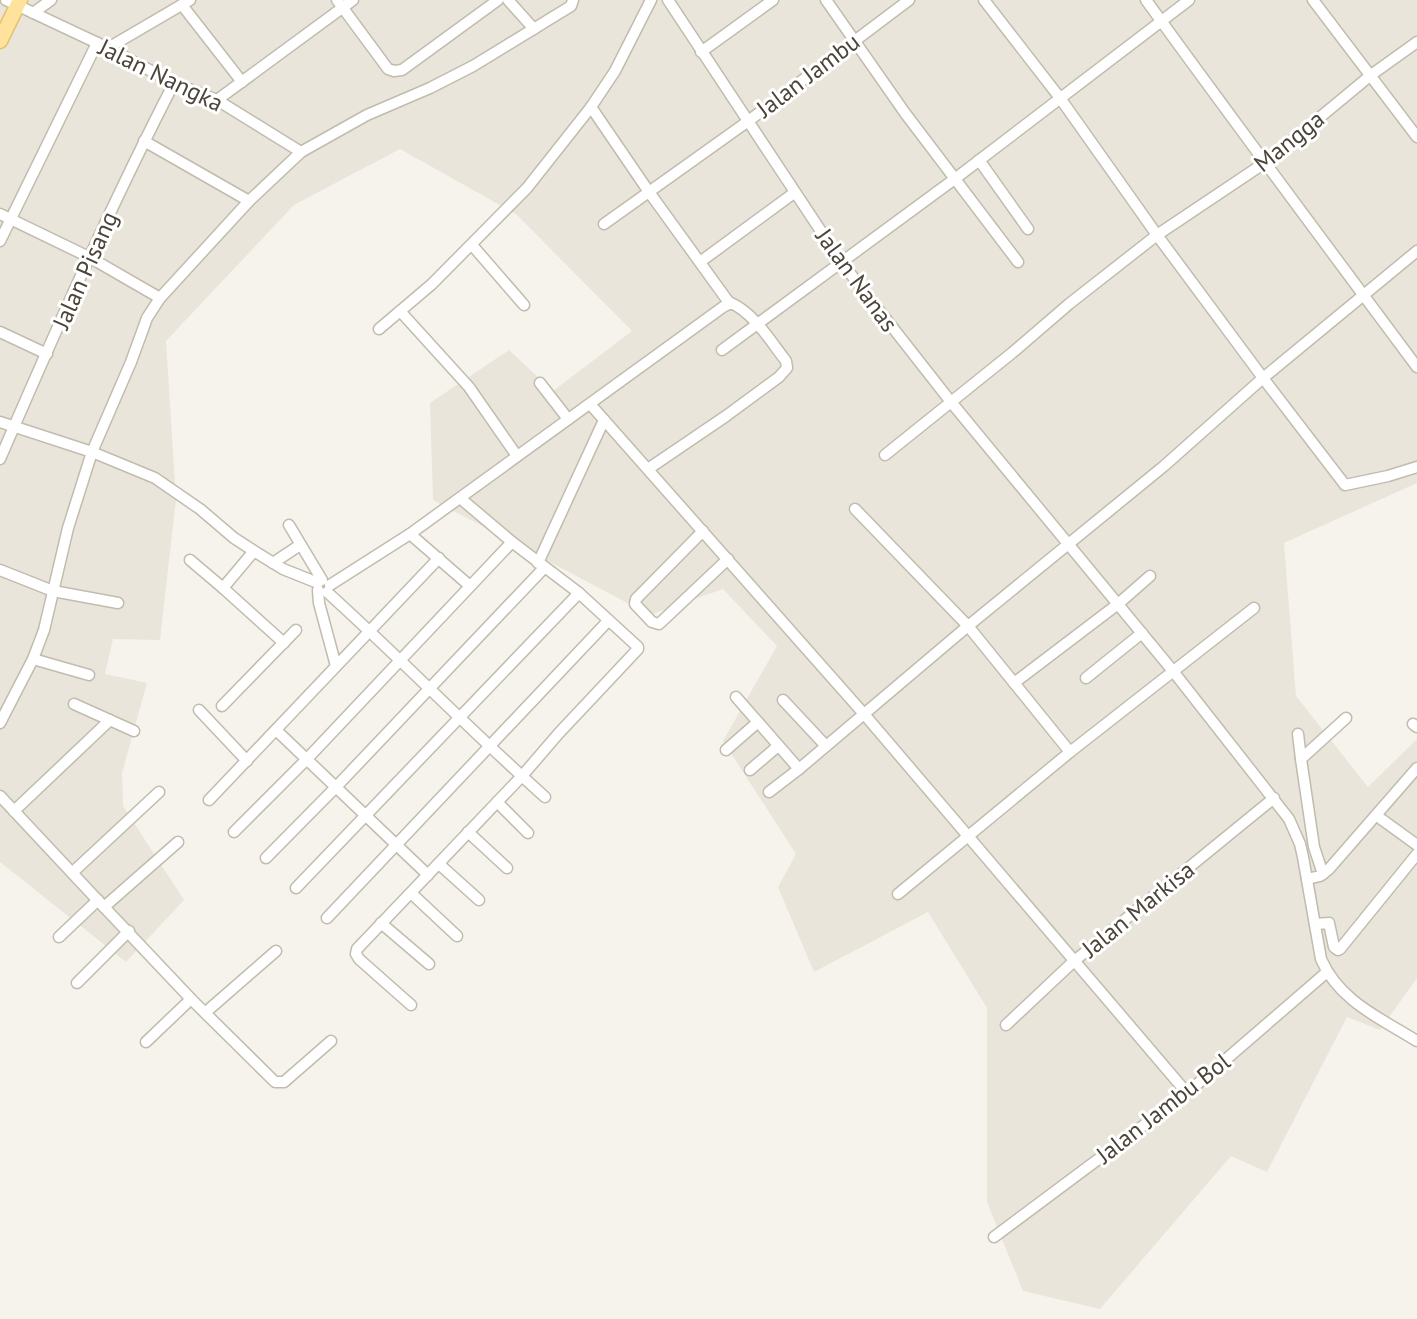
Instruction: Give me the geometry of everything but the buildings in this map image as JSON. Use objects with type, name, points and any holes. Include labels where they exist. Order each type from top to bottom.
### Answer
[{"type":"main road","points":[[0,41],[14,2]]},
{"type":"street","points":[[33,13],[51,0]]},
{"type":"street","points":[[217,100],[340,4],[353,0]]},
{"type":"street","points":[[340,4],[388,69],[394,71],[402,70],[498,0]]},
{"type":"street","points":[[508,0],[534,29]]},
{"type":"street","points":[[0,723],[33,659],[44,630],[68,528],[92,452],[147,318],[160,298],[249,201],[301,152],[367,115],[473,66],[571,6],[573,0]]},
{"type":"street","points":[[379,329],[432,284],[527,188],[591,107],[615,71],[651,0]]},
{"type":"street","name":"Jalan Nanas","points":[[668,0],[842,263],[951,402],[1274,798],[1289,819],[1316,877]]},
{"type":"street","points":[[701,52],[773,0]]},
{"type":"street","points":[[826,0],[853,41],[1018,262]]},
{"type":"street","name":"Jalan Jambu","points":[[604,224],[747,122],[909,0]]},
{"type":"street","points":[[984,0],[1060,98],[1157,235],[1345,485],[1417,467]]},
{"type":"street","points":[[1146,0],[1417,367]]},
{"type":"street","points":[[722,350],[956,178],[1189,0]]},
{"type":"street","points":[[1313,0],[1417,137]]},
{"type":"street","name":"Jalan Nangka","points":[[14,2],[174,83],[217,100],[301,152]]},
{"type":"street","points":[[108,48],[186,2],[242,82]]},
{"type":"street","name":"Mangga","points":[[885,455],[1157,235],[1266,162],[1371,75],[1417,42]]},
{"type":"street","points":[[0,241],[97,43]]},
{"type":"street","name":"Jalan Pisang","points":[[0,459],[89,257],[174,83]]},
{"type":"street","points":[[591,107],[730,304]]},
{"type":"street","points":[[144,141],[249,201]]},
{"type":"street","points":[[979,160],[1028,229]]},
{"type":"street","points":[[700,262],[794,193]]},
{"type":"street","points":[[0,214],[89,257],[160,298]]},
{"type":"street","points":[[472,245],[524,305]]},
{"type":"street","points":[[769,792],[1164,466],[1263,378],[1417,251]]},
{"type":"street","points":[[336,666],[319,603],[323,586],[410,534],[723,307],[730,304],[738,306],[758,325],[786,361],[787,368],[726,416],[648,469]]},
{"type":"street","points":[[400,311],[469,387],[517,456]]},
{"type":"street","points":[[0,332],[47,354]]},
{"type":"street","points":[[540,383],[568,419]]},
{"type":"street","points":[[590,404],[864,714],[1187,1093]]},
{"type":"street","points":[[266,858],[430,689],[541,565],[604,420]]},
{"type":"street","points":[[0,422],[92,452],[155,478],[254,551],[323,586]]},
{"type":"street","points":[[411,1005],[359,959],[357,949],[638,649],[579,593],[460,498]]},
{"type":"street","points":[[855,509],[968,626],[1070,752]]},
{"type":"street","points":[[289,525],[323,586],[545,797]]},
{"type":"street","points":[[703,531],[636,599],[635,604],[652,622],[659,624],[728,559]]},
{"type":"street","points":[[410,534],[470,586]]},
{"type":"street","points":[[234,832],[512,542]]},
{"type":"street","points":[[273,563],[300,545]]},
{"type":"street","points":[[223,588],[254,551]]},
{"type":"street","points":[[209,800],[439,558]]},
{"type":"street","points":[[190,560],[284,643]]},
{"type":"street","points":[[0,570],[53,591],[118,603]]},
{"type":"street","points":[[1014,683],[1150,576]]},
{"type":"street","points":[[296,888],[579,593]]},
{"type":"street","points":[[898,894],[1070,752],[1254,608]]},
{"type":"street","points":[[327,918],[608,621]]},
{"type":"street","points":[[222,706],[296,630]]},
{"type":"street","points":[[1086,678],[1142,633]]},
{"type":"street","points":[[33,659],[89,675]]},
{"type":"street","points":[[736,697],[799,769]]},
{"type":"street","points":[[783,700],[826,746]]},
{"type":"street","points":[[74,704],[134,731]]},
{"type":"street","points":[[199,710],[247,761]]},
{"type":"street","points":[[1301,759],[1346,718]]},
{"type":"street","points":[[14,811],[110,720]]},
{"type":"street","points":[[726,750],[758,722]]},
{"type":"street","points":[[276,730],[428,875]]},
{"type":"street","points":[[1298,734],[1314,847],[1315,924],[1321,959],[1335,985],[1360,1006],[1417,1041]]},
{"type":"street","points":[[750,770],[778,746]]},
{"type":"street","points":[[1316,877],[1377,816],[1417,768]]},
{"type":"street","points":[[73,872],[159,792]]},
{"type":"street","points":[[0,796],[191,999],[275,1082],[284,1082],[331,1041]]},
{"type":"street","name":"Jalan Markisa","points":[[1006,1025],[1073,962],[1274,798]]},
{"type":"street","points":[[497,802],[528,833]]},
{"type":"street","points":[[1377,816],[1417,845]]},
{"type":"street","points":[[468,832],[507,868]]},
{"type":"street","points":[[59,937],[178,842]]},
{"type":"street","points":[[1315,924],[1329,923],[1334,947],[1340,949],[1417,854]]},
{"type":"street","points":[[439,864],[479,900]]},
{"type":"street","points":[[411,893],[457,936]]},
{"type":"street","points":[[381,923],[429,964]]},
{"type":"street","points":[[77,983],[129,931]]},
{"type":"street","points":[[206,1012],[276,951]]},
{"type":"street","name":"Jalan Jambu Bol","points":[[994,1237],[1187,1093],[1327,972]]},
{"type":"street","points":[[146,1042],[191,999]]},
{"type":"shaded area","points":[[0,0],[1417,0],[1417,483],[1284,543],[1296,696],[1368,787],[1417,739],[1417,978],[1380,1030],[1347,1017],[1267,1172],[1231,1156],[1100,1309],[1023,1291],[987,1202],[987,1008],[928,912],[814,972],[778,887],[796,854],[723,741],[777,646],[723,589],[650,615],[433,500],[430,403],[509,350],[553,391],[632,331],[516,214],[400,149],[294,205],[166,341],[176,499],[160,640],[113,639],[105,674],[147,683],[122,773],[123,806],[184,900],[126,962],[0,862]]}]
